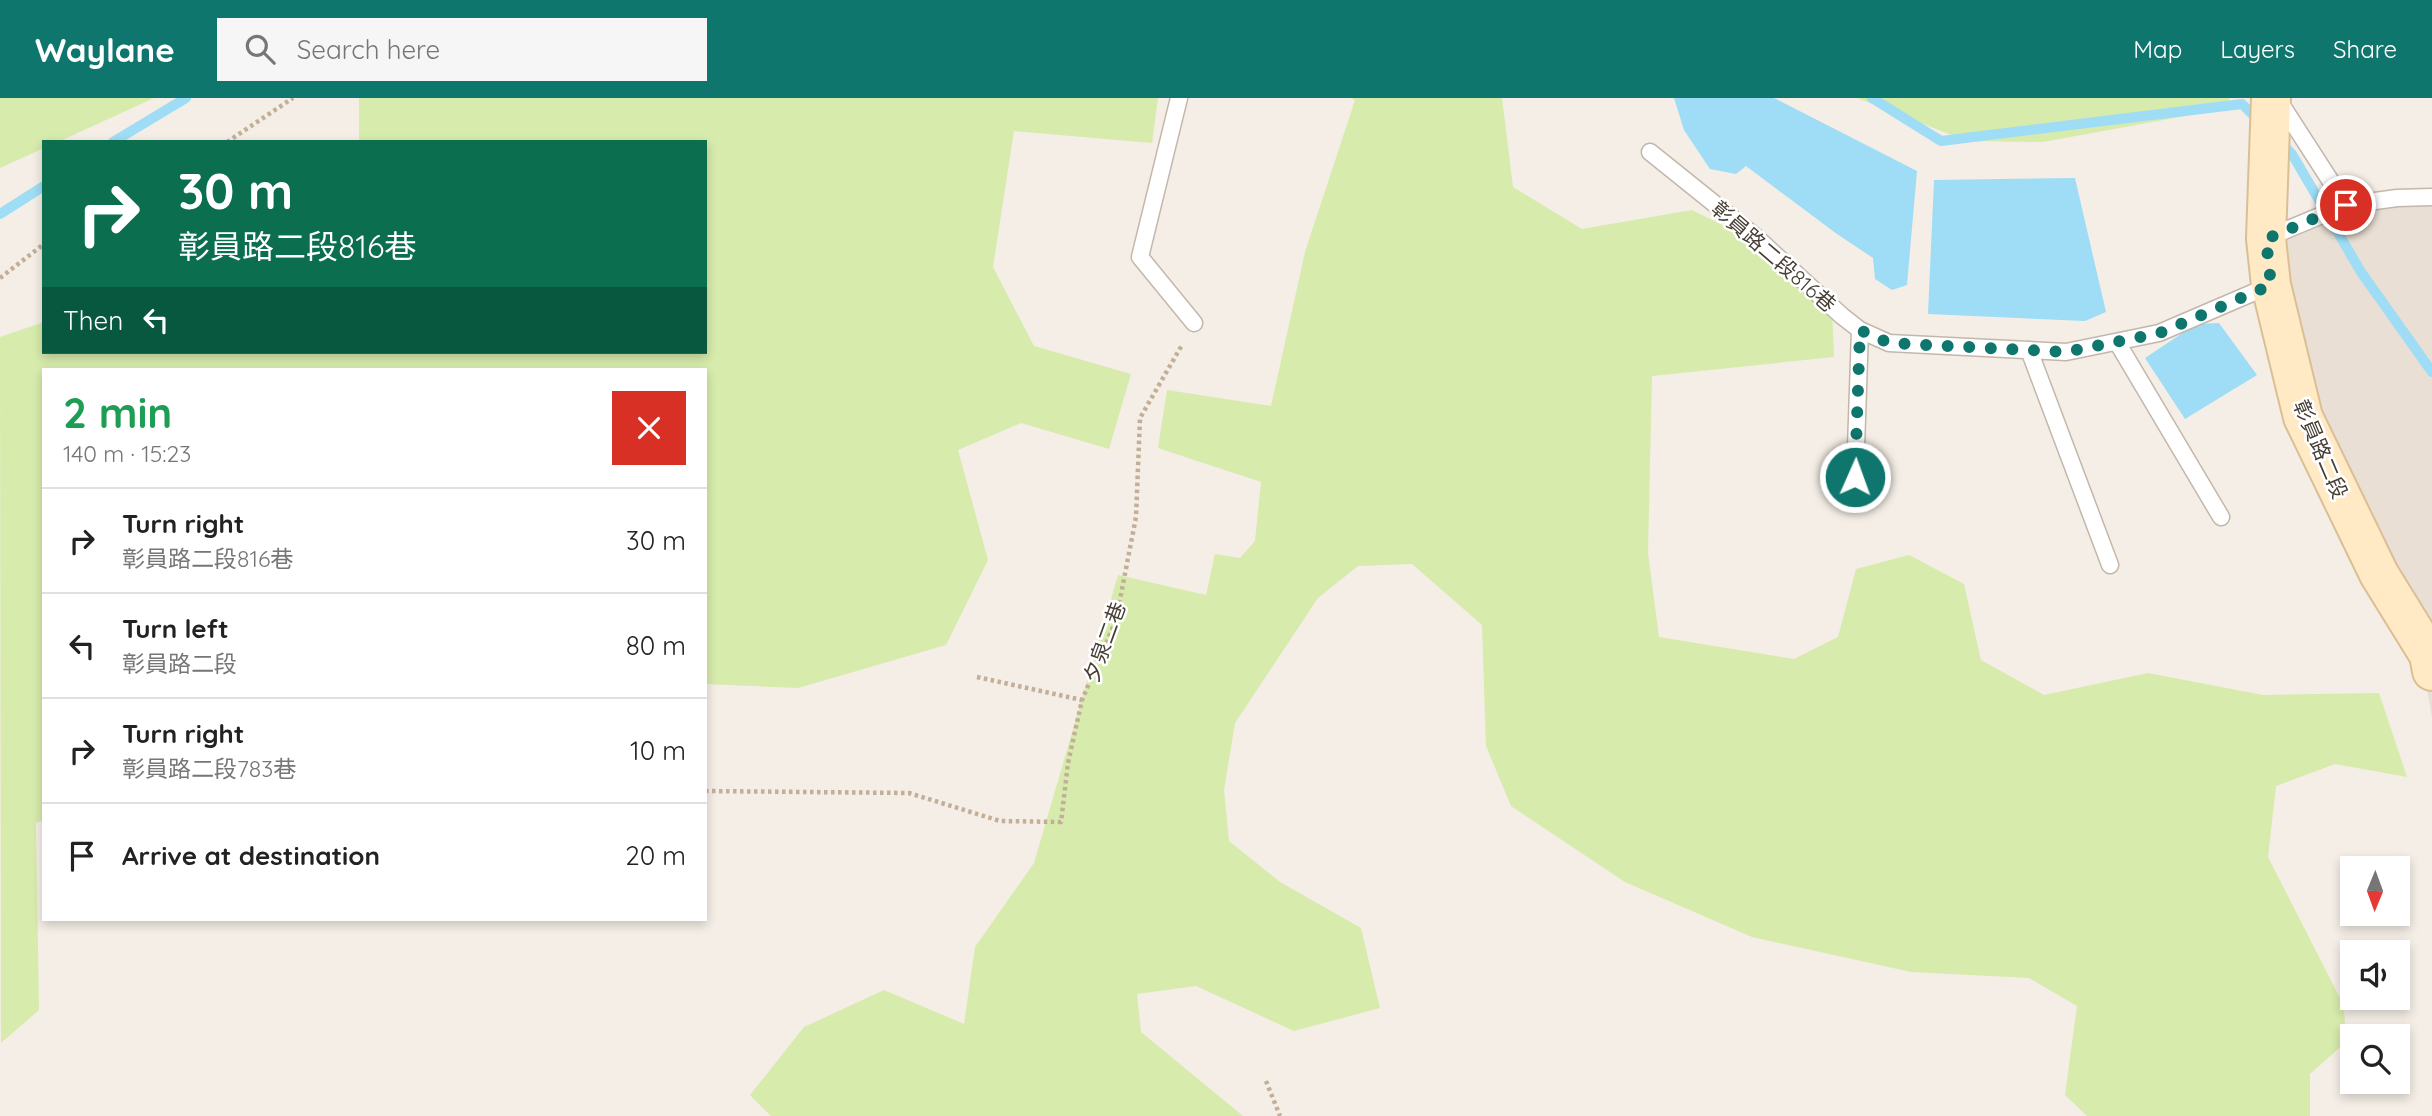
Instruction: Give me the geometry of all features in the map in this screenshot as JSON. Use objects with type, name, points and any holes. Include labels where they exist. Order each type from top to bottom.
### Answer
[{"type":"main road","name":"彰員路二段","points":[[2273,105],[2266,239],[2271,285],[2302,417],[2379,573],[2429,655],[2432,671]]},
{"type":"lane","points":[[1179,98],[1140,257],[1194,323]]},
{"type":"lane","points":[[2273,105],[2346,205]]},
{"type":"lane","name":"彰員路二段816巷","points":[[1650,152],[1757,238],[1842,316],[1860,330],[1889,343],[2066,352],[2160,333],[2271,285]]},
{"type":"lane","points":[[2266,239],[2346,205],[2397,198],[2432,197]]},
{"type":"lane","points":[[1855,477],[1860,330]]},
{"type":"lane","points":[[2117,342],[2221,516]]},
{"type":"lane","points":[[2029,350],[2110,565]]},
{"type":"path","points":[[229,140],[293,98]]},
{"type":"path","points":[[0,278],[42,246]]},
{"type":"path","name":"夕泉二巷","points":[[707,791],[909,793],[1000,821],[1060,822],[1068,763],[1082,701],[1116,620],[1136,517],[1140,418],[1194,323]]},
{"type":"path","points":[[977,677],[1082,701]]},
{"type":"path","points":[[1266,1081],[1280,1116]]},
{"type":"shaded area","points":[[2432,196],[2432,717],[2415,627],[2315,411],[2271,225],[2369,197]]},
{"type":"green space","points":[[0,98],[154,98],[62,140],[42,140],[42,149],[0,168]]},
{"type":"green space","points":[[359,98],[1158,98],[1152,143],[1014,131],[993,267],[1034,346],[1131,374],[1109,449],[1021,423],[958,450],[988,560],[946,645],[798,688],[707,684],[707,368],[42,368],[42,821],[36,823],[39,1010],[1,1043],[0,337],[42,323],[42,354],[707,354],[707,140],[359,140]]},
{"type":"green space","points":[[1351,98],[1502,98],[1513,187],[1582,229],[1692,210],[1771,249],[1832,306],[1834,357],[1652,376],[1648,553],[1659,637],[1794,659],[1838,637],[1856,569],[1909,555],[1964,584],[1981,660],[2044,695],[2148,673],[2263,695],[2379,693],[2407,777],[2335,764],[2276,786],[2268,857],[2340,998],[2340,1010],[2344,1010],[2345,1024],[2340,1024],[2340,1047],[2310,1074],[2310,1116],[2087,1116],[2065,1095],[2077,1006],[2029,978],[1911,972],[1752,937],[1625,882],[1511,806],[1486,746],[1482,625],[1412,564],[1358,566],[1318,598],[1235,723],[1224,790],[1229,841],[1280,882],[1361,928],[1380,1008],[1294,1031],[1196,986],[1137,994],[1141,1032],[1243,1116],[771,1116],[750,1095],[804,1027],[884,990],[964,1024],[975,947],[1034,863],[1118,575],[1206,595],[1215,554],[1240,558],[1255,541],[1261,482],[1158,448],[1167,390],[1271,406],[1305,252],[1355,100]]},
{"type":"green space","points":[[1857,98],[2229,98],[2229,108],[2043,142],[1967,141]]},
{"type":"water","points":[[1674,98],[1774,98],[1917,171],[1907,285],[1892,290],[1875,279],[1873,258],[1746,166],[1736,174],[1710,169],[1684,130]]},
{"type":"water","points":[[2075,178],[2106,312],[2085,321],[1928,314],[1934,180]]},
{"type":"water","points":[[2219,323],[2257,375],[2185,419],[2145,358],[2196,324]]},
{"type":"waterway","points":[[116,140],[186,98]]},
{"type":"waterway","points":[[1872,98],[1941,141],[2242,104],[2260,122]]},
{"type":"waterway","points":[[2279,141],[2292,154],[2361,272],[2432,372]]},
{"type":"waterway","points":[[0,214],[42,187]]},
{"type":"route","points":[[1855,477],[1860,330],[1889,343],[2066,352],[2160,333],[2271,285],[2266,239],[2346,205]]}]
